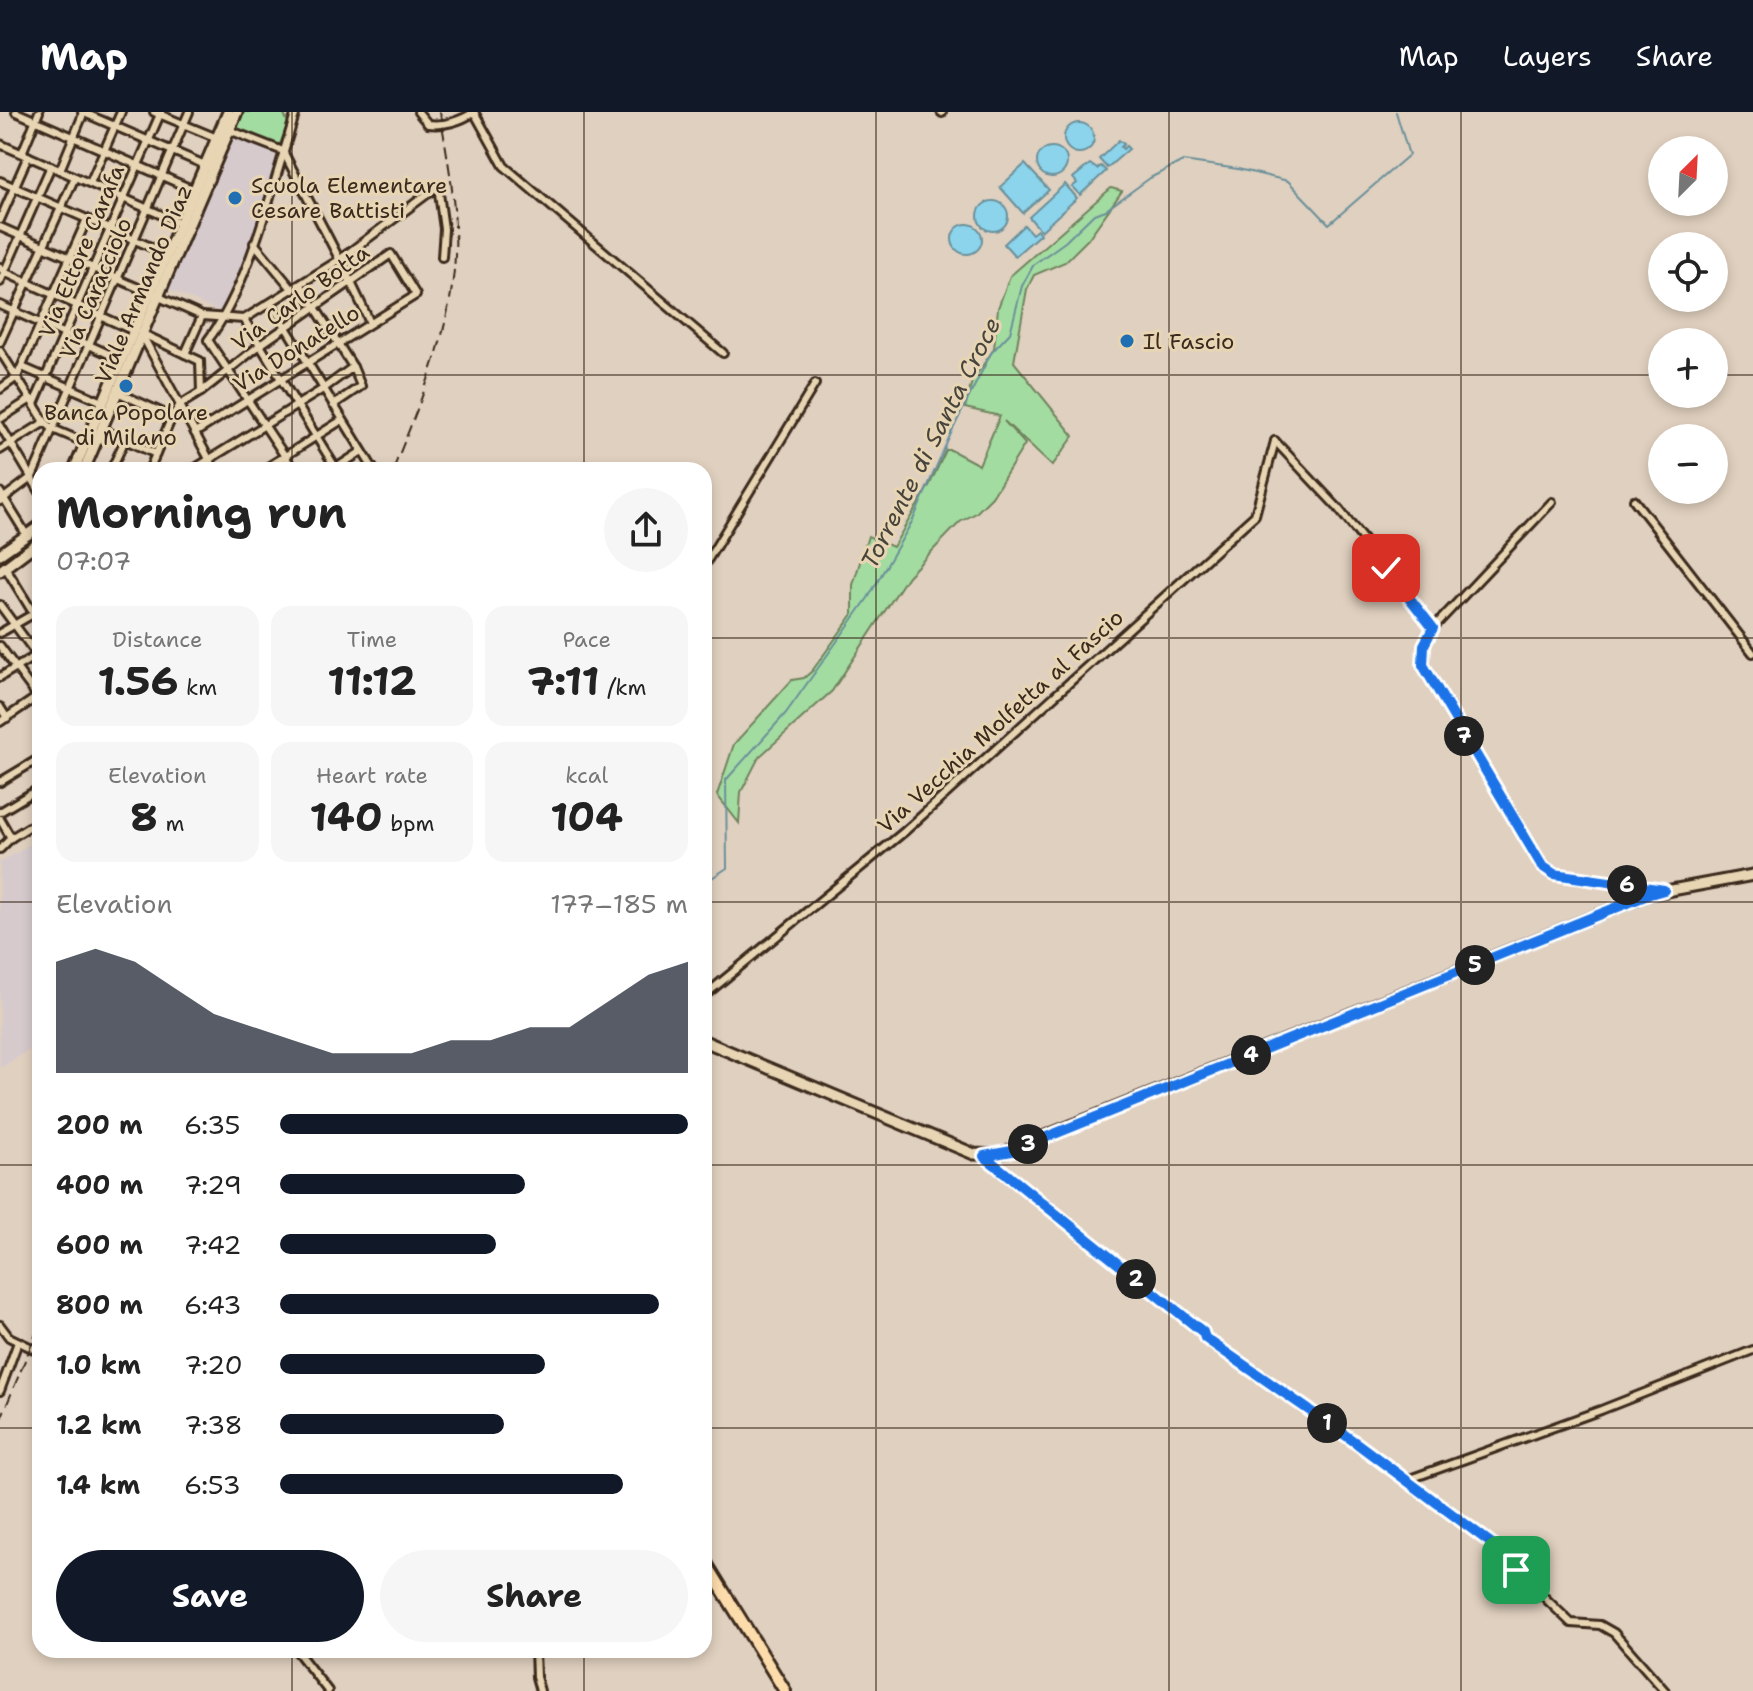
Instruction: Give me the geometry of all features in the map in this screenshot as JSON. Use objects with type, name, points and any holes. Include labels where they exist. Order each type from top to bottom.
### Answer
[{"type":"main road","points":[[712,1573],[785,1691]]},
{"type":"street","points":[[16,112],[194,190]]},
{"type":"street","points":[[0,220],[39,112]]},
{"type":"street","points":[[60,170],[83,112],[205,165]]},
{"type":"street","points":[[90,183],[121,112]]},
{"type":"street","name":"Via Caracciolo","points":[[39,462],[189,112]]},
{"type":"street","points":[[78,462],[122,360],[138,332],[167,254],[228,112]]},
{"type":"street","name":"Viale Armando Diaz","points":[[154,294],[237,112]]},
{"type":"street","points":[[289,462],[208,340],[224,319],[254,243],[296,112]]},
{"type":"street","points":[[418,112],[428,124],[435,125],[462,120],[474,112],[504,166],[723,353]]},
{"type":"street","points":[[159,113],[217,138]]},
{"type":"street","name":"Via Ettore Carafa","points":[[33,402],[78,305],[159,113]]},
{"type":"street","points":[[229,130],[283,151],[351,280],[370,323]]},
{"type":"street","points":[[0,144],[180,223]]},
{"type":"street","points":[[0,282],[2,269],[21,235],[51,166]]},
{"type":"street","points":[[0,342],[75,177]]},
{"type":"street","points":[[0,181],[167,254]]},
{"type":"street","points":[[0,227],[202,316],[224,319],[244,319],[293,290],[339,260],[438,186],[444,229],[442,257]]},
{"type":"street","points":[[0,389],[17,377],[87,219]]},
{"type":"street","points":[[254,243],[293,290]]},
{"type":"street","name":"Via Carlo Botta","points":[[180,405],[391,254],[416,295]]},
{"type":"street","points":[[2,269],[200,361],[201,392]]},
{"type":"street","points":[[301,285],[353,367],[361,386],[333,405]]},
{"type":"street","name":"Via Donatello","points":[[195,433],[416,295]]},
{"type":"street","points":[[271,303],[369,462]]},
{"type":"street","points":[[0,305],[122,360]]},
{"type":"street","points":[[185,354],[202,316]]},
{"type":"street","points":[[244,319],[331,462]]},
{"type":"street","points":[[138,332],[211,462]]},
{"type":"street","name":"Viale Armando Diaz","points":[[87,462],[138,332]]},
{"type":"street","points":[[0,351],[45,422],[53,429],[86,443]]},
{"type":"street","points":[[22,367],[103,402]]},
{"type":"street","points":[[204,462],[353,367]]},
{"type":"street","points":[[712,553],[815,384]]},
{"type":"street","points":[[117,392],[172,417]]},
{"type":"street","points":[[0,419],[33,402]]},
{"type":"street","points":[[152,462],[180,405]]},
{"type":"street","points":[[276,462],[342,420]]},
{"type":"street","points":[[0,450],[45,422]]},
{"type":"street","points":[[0,425],[32,477],[1,497],[26,534]]},
{"type":"street","points":[[101,429],[156,454]]},
{"type":"street","points":[[115,462],[125,440]]},
{"type":"street","name":"Via Vecchia Molfetta al Fascio","points":[[712,989],[905,831],[1255,515],[1275,441],[1338,508],[1433,628]]},
{"type":"street","points":[[346,462],[362,451]]},
{"type":"street","points":[[1634,500],[1753,653]]},
{"type":"street","points":[[1552,502],[1433,628],[1424,645],[1423,665],[1542,866],[1554,874],[1664,890]]},
{"type":"street","points":[[0,554],[32,531]]},
{"type":"street","points":[[32,547],[2,569],[32,606]]},
{"type":"street","points":[[0,605],[32,647]]},
{"type":"street","points":[[0,633],[32,615]]},
{"type":"street","points":[[0,646],[32,688]]},
{"type":"street","points":[[0,677],[32,658]]},
{"type":"street","points":[[0,707],[3,720],[32,701]]},
{"type":"street","points":[[0,782],[32,763]]},
{"type":"street","points":[[0,812],[32,793]]},
{"type":"street","points":[[0,819],[11,838]]},
{"type":"street","points":[[0,849],[32,825]]},
{"type":"street","points":[[984,1156],[1012,1151],[1650,894],[1753,875]]},
{"type":"street","points":[[712,1044],[984,1156],[1203,1332],[1205,1338],[1407,1480],[1511,1558],[1516,1570],[1571,1623],[1600,1625],[1614,1633],[1665,1691]]},
{"type":"street","points":[[0,1325],[9,1337],[32,1348]]},
{"type":"street","points":[[0,1391],[18,1342]]},
{"type":"street","points":[[1407,1480],[1601,1410],[1753,1350]]},
{"type":"street","points":[[302,1658],[328,1691]]},
{"type":"street","points":[[535,1658],[540,1691]]},
{"type":"shaded area","name":"Scuola Elementare Cesare Battisti","points":[[231,134],[278,156],[253,240],[220,312],[166,288]]},
{"type":"shaded area","points":[[32,843],[32,1048],[0,1068],[0,863]]},
{"type":"green space","points":[[239,112],[283,112],[288,123],[279,147],[232,129]]},
{"type":"green space","points":[[1111,188],[1122,191],[1088,239],[1065,262],[1034,275],[1027,289],[1014,362],[1074,436],[1052,466],[1004,421],[1025,444],[992,497],[976,513],[960,522],[908,576],[832,691],[759,757],[741,792],[739,823],[717,795],[734,744],[792,680],[804,678],[812,671],[853,614],[853,585],[868,536],[893,547],[946,450],[979,465],[1000,416],[965,408],[972,381],[994,349],[998,308],[1010,276]]},
{"type":"water","points":[[1079,123],[1090,127],[1094,138],[1090,149],[1079,153],[1068,149],[1064,138],[1068,127]]},
{"type":"water","points":[[1119,140],[1124,144],[1123,149],[1126,146],[1129,149],[1107,168],[1099,159]]},
{"type":"water","points":[[1052,147],[1063,151],[1067,162],[1063,173],[1052,177],[1041,173],[1037,162],[1041,151]]},
{"type":"water","points":[[1025,164],[1049,190],[1023,213],[1000,187]]},
{"type":"water","points":[[1090,164],[1097,169],[1101,166],[1106,171],[1080,195],[1072,187],[1077,183],[1073,178]]},
{"type":"water","points":[[1065,184],[1077,198],[1041,231],[1029,217]]},
{"type":"water","points":[[993,201],[1004,205],[1008,216],[1004,227],[993,231],[982,227],[978,216],[982,205]]},
{"type":"water","points":[[967,224],[978,228],[982,239],[978,250],[967,254],[956,250],[952,239],[956,228]]},
{"type":"water","points":[[1024,225],[1032,234],[1037,230],[1040,234],[1015,256],[1004,244]]},
{"type":"waterway","name":"Torrente di Santa Croce","points":[[712,878],[727,868],[726,780],[786,713],[868,598],[913,520],[991,353],[1010,333],[1022,286],[1034,264],[1065,242],[1094,214],[1106,210],[1150,178],[1183,161],[1238,169],[1288,181],[1329,224],[1409,155],[1396,112]]},
{"type":"railway","points":[[396,462],[437,352],[455,260],[454,213],[440,112]]},
{"type":"railway","points":[[0,1421],[32,1343]]},
{"type":"place","name":"Scuola Elementare Cesare Battisti","points":[[235,198]]},
{"type":"place","name":"Il Fascio","points":[[1127,341]]},
{"type":"place","name":"Banca Popolare di Milano","points":[[126,386]]},
{"type":"route","points":[[1386,568],[1433,628],[1424,645],[1423,665],[1542,866],[1554,874],[1664,890],[1012,1151],[984,1156],[1203,1332],[1205,1338],[1355,1442],[1511,1558],[1516,1570]]}]
